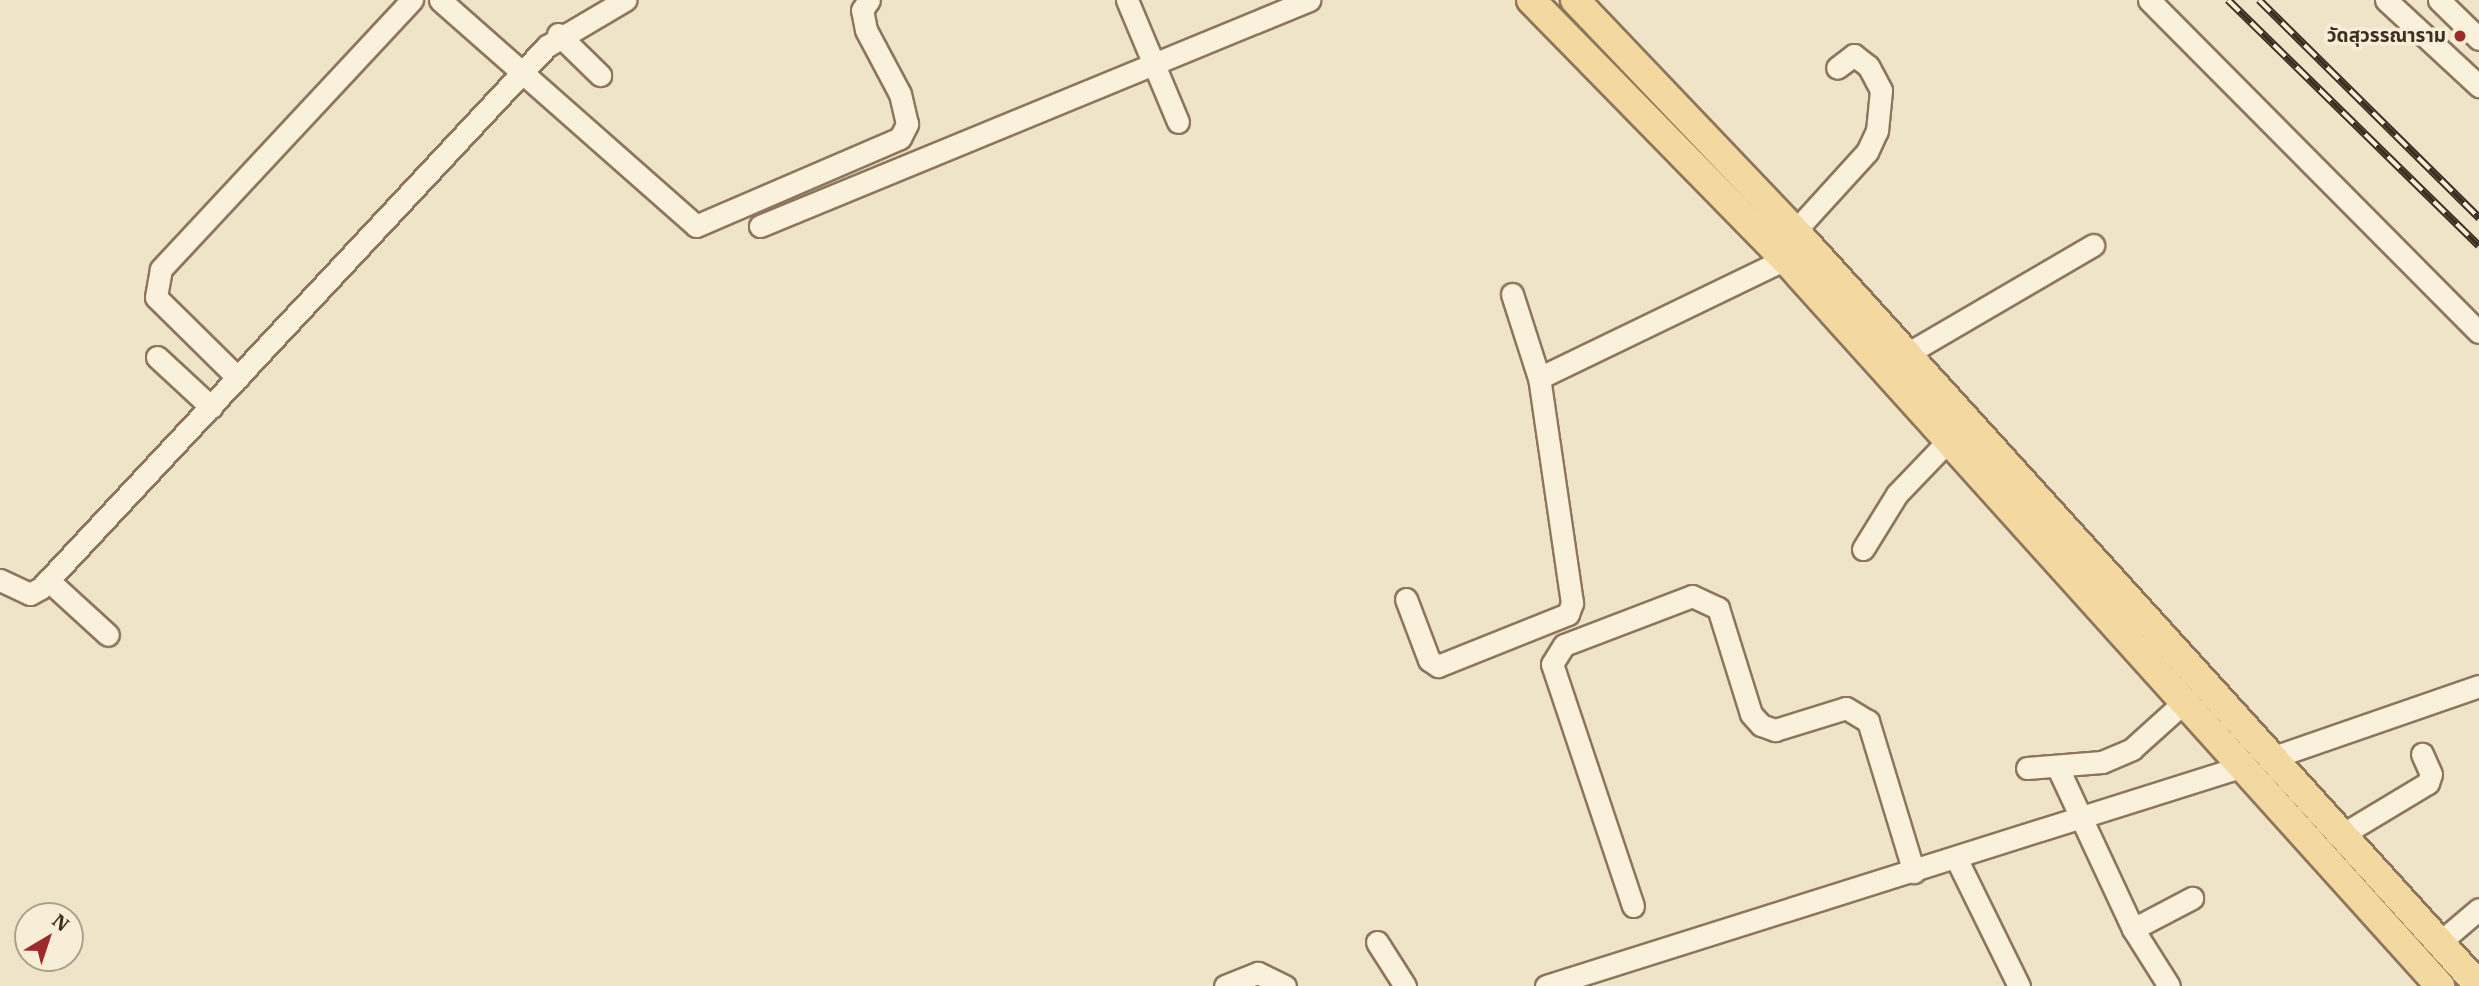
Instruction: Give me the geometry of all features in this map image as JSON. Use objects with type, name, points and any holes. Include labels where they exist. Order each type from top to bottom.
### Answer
[{"type":"main road","points":[[1531,0],[1785,259],[1946,443],[2440,986]]},
{"type":"main road","points":[[1575,0],[1795,231],[2479,986]]},
{"type":"main road","points":[[2240,767],[2274,757]]},
{"type":"street","points":[[238,378],[156,297],[161,269],[412,0]]},
{"type":"street","points":[[440,0],[519,75],[684,221],[710,224],[901,138],[907,124],[900,94],[866,30],[862,10],[869,0]]},
{"type":"street","points":[[0,580],[30,594],[48,580],[558,34],[625,0]]},
{"type":"street","points":[[1127,0],[1178,122]]},
{"type":"street","points":[[760,226],[954,143],[1156,68],[1309,0]]},
{"type":"street","points":[[2149,0],[2479,332]]},
{"type":"street","points":[[2386,0],[2479,86]]},
{"type":"street","points":[[2439,0],[2479,39]]},
{"type":"street","points":[[558,34],[600,75]]},
{"type":"street","points":[[1795,231],[1867,152],[1877,131],[1881,90],[1868,66],[1854,55],[1837,68]]},
{"type":"street","points":[[1905,355],[2093,245]]},
{"type":"street","points":[[1539,378],[1785,259]]},
{"type":"street","points":[[1406,599],[1429,660],[1438,666],[1568,614],[1572,603],[1539,378],[1512,294]]},
{"type":"street","points":[[157,357],[211,407]]},
{"type":"street","points":[[1863,549],[1897,494],[1946,443]]},
{"type":"street","points":[[48,580],[108,635]]},
{"type":"street","points":[[1633,906],[1552,664],[1564,645],[1692,596],[1718,608],[1751,714],[1761,725],[1774,730],[1846,708],[1868,721],[1914,872]]},
{"type":"street","points":[[2274,757],[2479,686]]},
{"type":"street","points":[[2027,768],[2102,762],[2132,749],[2182,704]]},
{"type":"street","points":[[2343,834],[2428,783],[2431,774],[2423,754]]},
{"type":"street","points":[[2057,766],[2077,818],[2133,929],[2169,986]]},
{"type":"street","points":[[1546,986],[1588,981],[2077,818],[2240,767]]},
{"type":"street","points":[[1956,858],[2019,986]]},
{"type":"street","points":[[2133,929],[2192,898]]},
{"type":"street","points":[[2440,943],[2479,909]]},
{"type":"street","points":[[1377,942],[1405,986]]},
{"type":"street","points":[[1225,986],[1258,973],[1285,986]]},
{"type":"railway","points":[[2228,0],[2479,246]]},
{"type":"railway","points":[[2259,0],[2479,218]]},
{"type":"place","name":"วัดสุวรรณาราม","points":[[2460,36]]}]
